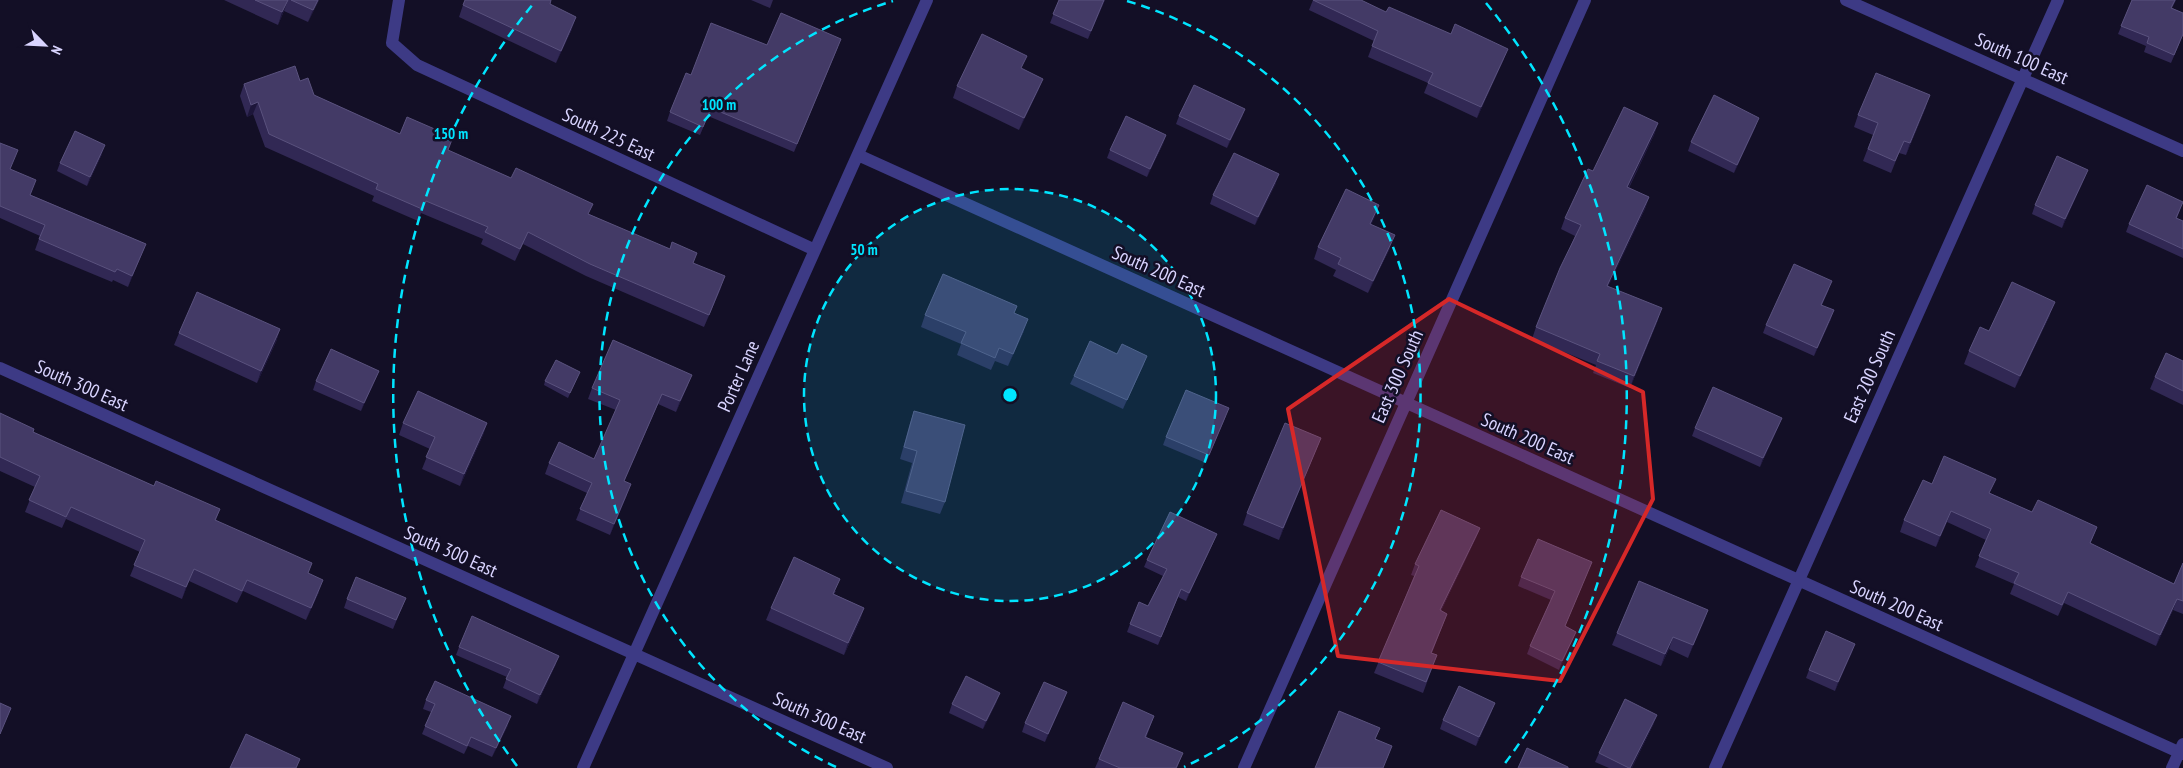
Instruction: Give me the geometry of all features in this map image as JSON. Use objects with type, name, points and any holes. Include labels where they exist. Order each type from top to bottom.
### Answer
[{"type":"street","name":"South 225 East","points":[[399,0],[392,43],[417,66],[815,250]]},
{"type":"street","name":"Porter Lane","points":[[583,768],[927,0]]},
{"type":"street","name":"East 300 South","points":[[1244,768],[1586,0]]},
{"type":"street","name":"South 100 East","points":[[1846,0],[2183,150]]},
{"type":"street","name":"East 200 South","points":[[1715,768],[2058,0]]},
{"type":"street","name":"South 200 East","points":[[858,155],[1798,581],[2182,750]]},
{"type":"street","name":"South 300 East","points":[[0,368],[886,768]]},
{"type":"street","points":[[2172,768],[2182,750]]},
{"type":"highlighted area","points":[[1449,299],[1643,392],[1653,499],[1560,681],[1338,656],[1288,409]]},
{"type":"building","points":[[255,0],[288,0],[282,12]]},
{"type":"building","points":[[291,0],[318,0],[313,10]]},
{"type":"building","points":[[465,0],[551,0],[550,4],[576,17],[561,51],[463,5]]},
{"type":"building","points":[[1059,0],[1104,0],[1091,31],[1053,14]]},
{"type":"building","points":[[1313,0],[1361,0],[1386,12],[1389,7],[1451,34],[1455,24],[1508,49],[1481,107],[1428,83],[1433,73],[1372,46],[1378,31]]},
{"type":"building","points":[[2132,0],[2175,0],[2171,8],[2183,13],[2183,34],[2174,55],[2147,43],[2149,37],[2121,26]]},
{"type":"building","points":[[781,13],[841,39],[797,144],[711,108],[703,127],[670,112],[686,73],[691,75],[711,23],[767,45]]},
{"type":"building","points":[[982,34],[1027,56],[1021,68],[1043,79],[1024,118],[957,86]]},
{"type":"building","points":[[295,66],[300,81],[308,78],[314,95],[400,134],[407,117],[453,137],[448,150],[511,178],[516,168],[593,204],[588,214],[670,249],[672,242],[697,253],[693,263],[725,276],[709,315],[590,264],[528,232],[520,249],[485,232],[488,227],[426,201],[422,209],[376,189],[378,184],[269,134],[258,102],[251,105],[244,84]]},
{"type":"building","points":[[1876,73],[1930,95],[1910,143],[1904,141],[1895,161],[1868,149],[1878,123],[1858,115]]},
{"type":"building","points":[[1194,85],[1245,109],[1230,140],[1179,116]]},
{"type":"building","points":[[1714,95],[1759,118],[1737,165],[1691,142]]},
{"type":"building","points":[[1624,107],[1658,123],[1627,187],[1649,197],[1607,286],[1662,308],[1634,376],[1597,361],[1600,354],[1536,327],[1560,268],[1581,225],[1565,218],[1588,169],[1593,171]]},
{"type":"building","points":[[1126,116],[1166,135],[1150,169],[1110,150]]},
{"type":"building","points":[[75,131],[105,145],[90,177],[60,163]]},
{"type":"building","points":[[0,143],[18,150],[10,169],[36,180],[30,195],[146,244],[132,276],[117,269],[115,272],[39,239],[45,225],[0,206]]},
{"type":"building","points":[[1234,153],[1279,174],[1258,217],[1213,195]]},
{"type":"building","points":[[2057,156],[2088,170],[2065,219],[2035,205]]},
{"type":"building","points":[[2147,185],[2183,202],[2176,218],[2183,221],[2183,249],[2129,224]]},
{"type":"building","points":[[1346,189],[1379,205],[1370,224],[1395,235],[1373,281],[1338,264],[1341,258],[1318,247]]},
{"type":"building","points":[[1794,264],[1832,281],[1821,305],[1834,310],[1817,348],[1766,325]]},
{"type":"building","points":[[943,274],[1017,306],[1014,313],[1028,319],[1013,354],[999,348],[995,358],[961,343],[966,332],[925,315]]},
{"type":"building","points":[[2012,282],[2055,302],[2020,376],[1969,351],[1980,327],[1989,331]]},
{"type":"building","points":[[197,292],[280,329],[261,371],[179,333]]},
{"type":"building","points":[[613,340],[692,375],[680,401],[662,394],[624,481],[631,484],[614,524],[580,509],[592,483],[549,463],[559,442],[594,459],[620,400],[592,388]]},
{"type":"building","points":[[1090,341],[1117,354],[1122,344],[1147,356],[1127,400],[1074,376]]},
{"type":"building","points":[[331,349],[379,371],[364,403],[316,381]]},
{"type":"building","points":[[2166,353],[2183,361],[2183,391],[2155,377]]},
{"type":"building","points":[[556,360],[580,372],[570,393],[545,381]]},
{"type":"building","points":[[1713,387],[1782,418],[1763,458],[1695,428]]},
{"type":"building","points":[[1186,390],[1229,408],[1209,455],[1166,437]]},
{"type":"building","points":[[418,391],[487,423],[464,474],[426,457],[435,437],[403,423]]},
{"type":"building","points":[[914,411],[965,425],[945,502],[906,491],[917,451],[904,447]]},
{"type":"building","points":[[0,413],[34,429],[33,432],[154,486],[156,481],[220,509],[215,520],[312,563],[308,573],[323,580],[311,608],[247,580],[242,591],[194,569],[186,587],[134,565],[145,540],[71,507],[66,517],[29,500],[40,476],[0,457]]},
{"type":"building","points":[[1285,423],[1321,438],[1283,528],[1247,513]]},
{"type":"building","points":[[1944,456],[1996,479],[1989,493],[2032,512],[2038,500],[2097,527],[2090,543],[2174,584],[2183,563],[2183,601],[2177,599],[2160,635],[2068,592],[2062,605],[2014,583],[2019,573],[1979,556],[1991,529],[1951,511],[1940,536],[1904,520],[1923,480],[1932,484]]},
{"type":"building","points":[[1441,510],[1480,528],[1440,610],[1447,614],[1431,653],[1437,655],[1426,682],[1378,662],[1419,566],[1415,564]]},
{"type":"building","points":[[1170,512],[1217,534],[1189,593],[1181,589],[1161,637],[1130,624],[1139,602],[1148,606],[1167,569],[1147,560]]},
{"type":"building","points":[[1538,539],[1592,562],[1565,626],[1576,632],[1562,661],[1530,646],[1555,591],[1521,577]]},
{"type":"building","points":[[794,557],[840,579],[833,594],[864,608],[848,643],[771,608]]},
{"type":"building","points":[[356,577],[406,598],[396,620],[347,599]]},
{"type":"building","points":[[1639,581],[1708,610],[1693,645],[1673,637],[1665,654],[1617,633]]},
{"type":"building","points":[[472,616],[559,656],[540,695],[506,679],[511,669],[459,647]]},
{"type":"building","points":[[1826,631],[1855,644],[1838,682],[1809,670]]},
{"type":"building","points":[[966,676],[1000,693],[986,721],[952,704]]},
{"type":"building","points":[[435,681],[511,716],[496,748],[471,737],[467,746],[425,726],[435,704],[426,700]]},
{"type":"building","points":[[1044,682],[1067,692],[1048,734],[1025,723]]},
{"type":"building","points":[[1459,686],[1495,703],[1479,737],[1443,720]]},
{"type":"building","points":[[1625,699],[1657,715],[1630,768],[1599,753]]},
{"type":"building","points":[[1123,702],[1154,716],[1145,737],[1183,753],[1176,768],[1120,768],[1099,759]]},
{"type":"building","points":[[0,703],[11,708],[0,734]]},
{"type":"building","points":[[1339,711],[1380,728],[1375,739],[1392,746],[1383,768],[1315,768]]},
{"type":"building","points":[[246,734],[300,759],[296,768],[230,768]]},
{"type":"building","points":[[1527,748],[1568,767],[1568,768],[1518,768]]}]
